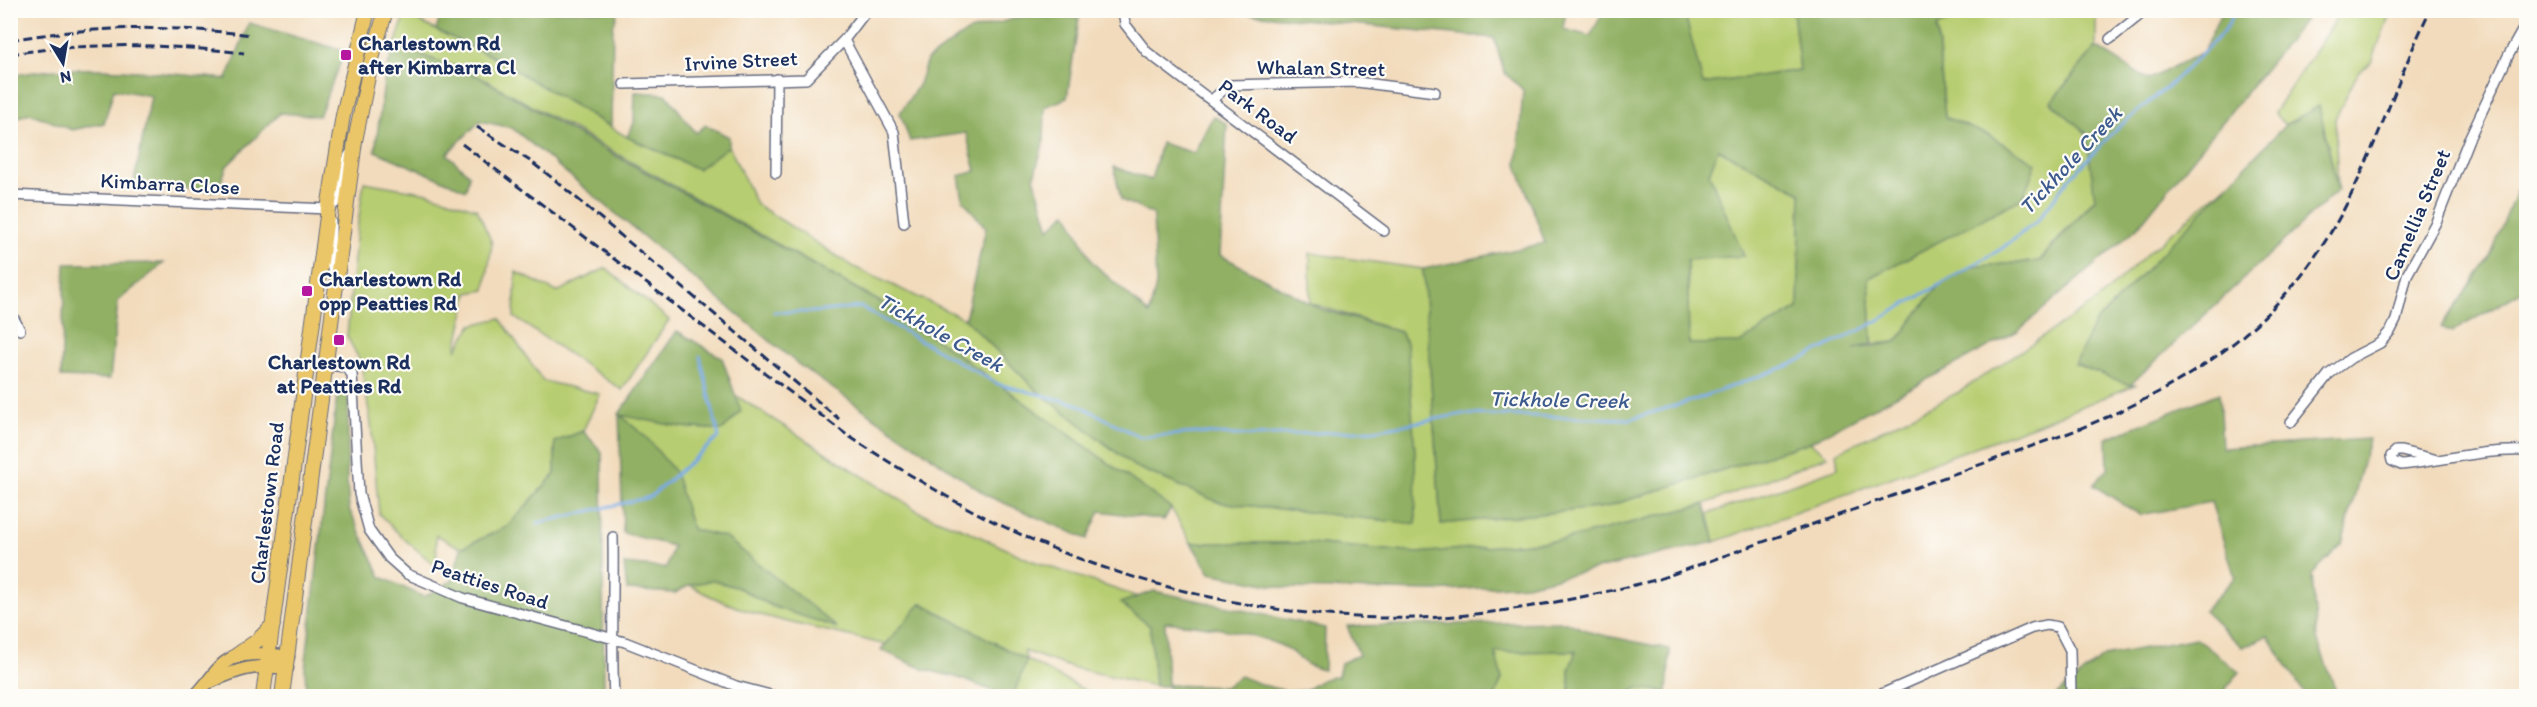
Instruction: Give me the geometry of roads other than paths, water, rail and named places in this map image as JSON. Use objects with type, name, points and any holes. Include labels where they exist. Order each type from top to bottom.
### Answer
[{"type":"highway","name":"Charlestown Road","points":[[263,696],[328,208],[344,115],[368,10]]},
{"type":"highway","name":"Charlestown Road","points":[[282,696],[355,141],[371,62],[386,10]]},
{"type":"highway","points":[[234,657],[258,640],[273,625]]},
{"type":"main road","points":[[195,696],[209,683],[220,666],[234,657],[287,663]]},
{"type":"main road","points":[[209,683],[240,669],[269,660]]},
{"type":"street","name":"Irvine Street","points":[[624,84],[806,79],[844,40],[867,10]]},
{"type":"street","name":"Park Road","points":[[1123,10],[1125,24],[1147,51],[1384,231]]},
{"type":"street","points":[[2110,39],[2146,10]]},
{"type":"street","name":"Camellia Street","points":[[2291,422],[2329,374],[2351,358],[2380,343],[2391,330],[2396,320],[2407,275],[2436,222],[2468,141],[2508,56],[2526,24]]},
{"type":"street","points":[[844,40],[894,132],[903,223]]},
{"type":"street","points":[[776,173],[777,79]]},
{"type":"street","name":"Whalan Street","points":[[1213,99],[1229,85],[1356,82],[1435,92]]},
{"type":"street","name":"Charlestown Road","points":[[336,283],[332,265],[332,220],[328,208],[338,201],[343,169],[355,141]]},
{"type":"street","name":"Kimbarra Close","points":[[10,195],[328,208]]},
{"type":"street","points":[[10,310],[20,330]]},
{"type":"street","name":"Peatties Road","points":[[307,362],[345,367],[352,374],[359,495],[369,530],[389,558],[407,574],[463,598],[611,639]]},
{"type":"street","points":[[2434,459],[2482,451],[2526,451]]},
{"type":"street","points":[[613,537],[615,612],[611,639],[614,696]]},
{"type":"street","points":[[1877,696],[1993,644],[2047,625],[2058,627],[2070,650],[2071,696]]},
{"type":"street","points":[[611,639],[626,642],[736,686],[774,696]]},
{"type":"waterway","name":"Tickhole Creek","points":[[774,312],[813,312],[861,307],[998,384],[1077,404],[1140,437],[1196,433],[1256,436],[1375,430],[1463,414],[1630,419],[1691,401],[1790,365],[1872,324],[2001,249],[2037,221],[2068,180],[2116,129],[2171,84],[2225,30],[2236,10]]},
{"type":"waterway","name":"Tickhole Creek","points":[[538,523],[650,497],[719,437],[700,356]]},
{"type":"railway","points":[[462,144],[847,435],[934,489],[1024,536],[1129,576],[1241,603],[1298,612],[1355,617],[1412,618],[1467,615],[1516,609],[1659,579],[2066,434],[2153,395],[2192,373],[2228,348],[2261,319],[2292,286],[2320,249],[2357,183],[2430,10]]},
{"type":"railway","points":[[10,40],[70,32],[161,28],[251,35]]},
{"type":"railway","points":[[10,54],[98,46],[185,48],[244,53]]},
{"type":"railway","points":[[477,127],[555,180],[839,419]]},
{"type":"place","name":"Charlestown Rd after Kimbarra Cl","points":[[346,55]]},
{"type":"place","name":"Charlestown Rd opp Peatties Rd","points":[[307,291]]},
{"type":"place","name":"Charlestown Rd at Peatties Rd","points":[[339,340]]}]
